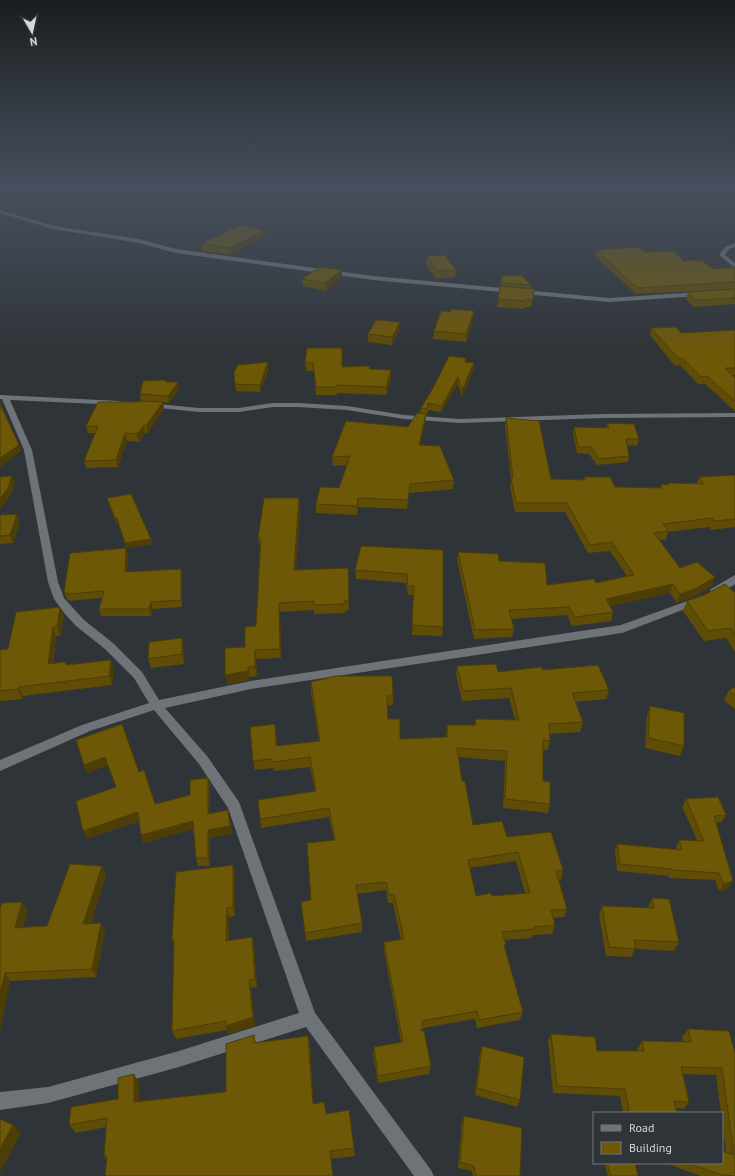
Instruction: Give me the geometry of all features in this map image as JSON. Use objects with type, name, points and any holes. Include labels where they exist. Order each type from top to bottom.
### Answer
[{"type":"street","points":[[138,242],[176,251],[373,278],[609,300],[704,294]]},
{"type":"street","points":[[735,245],[730,246],[723,251],[722,254],[735,266]]},
{"type":"street","points":[[127,403],[3,397],[28,450],[53,582],[59,599],[80,623],[109,646],[138,675],[156,705],[202,760],[234,806],[309,1018],[425,1176]]},
{"type":"street","points":[[143,404],[212,410],[239,410],[298,405],[347,408],[404,417],[460,421],[603,416],[735,415]]},
{"type":"street","points":[[0,766],[86,728],[156,705],[251,685],[622,629],[696,602],[733,582]]},
{"type":"street","points":[[0,1101],[48,1095],[179,1059],[309,1018]]},
{"type":"building","points":[[206,242],[243,242],[231,248],[202,244]]},
{"type":"building","points":[[639,247],[645,252],[674,251],[683,261],[701,260],[714,269],[735,267],[735,282],[637,288],[596,250]]},
{"type":"building","points":[[445,255],[456,270],[437,271],[427,256]]},
{"type":"building","points":[[320,267],[342,270],[325,283],[302,279]]},
{"type":"building","points":[[521,275],[531,285],[501,283],[502,276]]},
{"type":"building","points":[[500,286],[534,289],[533,299],[526,299],[525,301],[498,299]]},
{"type":"building","points":[[735,289],[735,298],[695,300],[688,292]]},
{"type":"building","points":[[451,309],[474,311],[466,334],[434,331],[441,311],[451,312]]},
{"type":"building","points":[[376,320],[400,322],[392,337],[368,334]]},
{"type":"building","points":[[676,327],[681,333],[735,330],[735,368],[725,368],[735,378],[735,401],[707,376],[701,377],[682,358],[678,358],[651,328]]},
{"type":"building","points":[[307,348],[342,348],[342,367],[369,366],[370,369],[391,370],[386,387],[337,385],[336,387],[316,387],[313,363],[305,363]]},
{"type":"building","points":[[449,356],[466,358],[465,362],[474,363],[462,390],[458,377],[442,406],[428,403],[427,409],[421,408],[433,388]]},
{"type":"building","points":[[268,362],[260,385],[235,384],[234,372],[238,365]]},
{"type":"building","points":[[166,380],[166,382],[178,382],[168,396],[140,394],[143,381]]},
{"type":"building","points":[[98,402],[163,402],[146,426],[144,425],[137,434],[125,433],[116,460],[84,461],[98,426],[86,426]]},
{"type":"building","points":[[0,404],[19,445],[0,458]]},
{"type":"building","points":[[417,413],[426,414],[419,445],[440,446],[454,480],[410,484],[408,500],[358,498],[357,506],[316,504],[320,487],[339,488],[350,456],[332,457],[346,421],[408,427]]},
{"type":"building","points":[[506,418],[539,421],[551,479],[585,480],[584,477],[610,477],[615,487],[662,488],[661,484],[669,485],[668,483],[704,484],[699,477],[735,475],[735,519],[714,521],[712,518],[663,524],[668,531],[654,533],[680,568],[697,562],[715,577],[695,589],[680,594],[673,584],[606,599],[613,612],[575,617],[569,607],[509,610],[514,629],[475,630],[458,552],[498,554],[499,561],[545,563],[547,585],[594,579],[596,583],[634,575],[612,542],[590,545],[567,503],[516,503],[511,478],[513,478]]},
{"type":"building","points":[[607,423],[634,424],[639,439],[626,439],[629,456],[599,459],[591,447],[578,447],[574,427],[609,428]]},
{"type":"building","points":[[12,476],[8,488],[0,499],[0,477]]},
{"type":"building","points":[[131,494],[151,539],[125,543],[117,518],[115,518],[107,498]]},
{"type":"building","points":[[264,498],[299,498],[294,570],[348,568],[349,601],[344,601],[344,604],[314,605],[314,601],[279,603],[280,649],[255,650],[255,667],[248,667],[248,671],[225,675],[225,648],[245,647],[245,627],[256,626],[261,538],[258,538]]},
{"type":"building","points":[[17,514],[10,535],[0,536],[0,515]]},
{"type":"building","points":[[361,546],[443,550],[443,627],[412,625],[414,586],[408,586],[407,574],[355,570]]},
{"type":"building","points":[[126,548],[125,572],[181,569],[181,600],[151,602],[149,609],[99,609],[104,591],[67,594],[64,592],[70,553]]},
{"type":"building","points":[[725,584],[735,593],[735,635],[731,628],[708,631],[687,601],[704,595]]},
{"type":"building","points":[[60,607],[57,627],[53,627],[48,664],[66,662],[66,665],[111,660],[109,676],[19,687],[18,689],[0,691],[0,650],[8,649],[16,612]]},
{"type":"building","points":[[182,638],[182,654],[148,659],[149,642]]},
{"type":"building","points":[[496,664],[498,672],[541,667],[543,670],[598,665],[609,690],[572,693],[583,722],[549,724],[550,741],[543,740],[543,781],[550,782],[550,804],[505,799],[507,751],[457,748],[462,781],[465,781],[473,825],[502,821],[507,837],[551,832],[563,870],[556,871],[567,909],[551,910],[555,925],[534,927],[535,929],[502,932],[506,944],[504,945],[523,1012],[479,1020],[477,1011],[422,1021],[423,1029],[420,1030],[424,1031],[431,1066],[378,1076],[374,1047],[403,1042],[384,942],[404,939],[394,894],[389,895],[386,882],[356,885],[362,923],[305,933],[301,902],[311,900],[307,843],[335,840],[329,808],[260,819],[258,800],[316,791],[310,757],[273,762],[272,759],[253,761],[250,727],[275,724],[276,746],[320,741],[311,682],[336,676],[392,676],[393,696],[387,696],[388,719],[400,719],[400,739],[448,737],[447,725],[476,725],[475,719],[519,720],[511,688],[463,691],[457,666]],"holes":[[[518,852],[530,893],[492,896],[491,893],[476,896],[468,860]]]},
{"type":"building","points":[[735,687],[735,696],[729,690]]},
{"type":"building","points":[[650,706],[684,713],[684,746],[648,738]]},
{"type":"building","points":[[122,724],[139,772],[144,770],[155,804],[190,795],[190,780],[208,778],[208,814],[228,810],[230,826],[208,830],[208,858],[196,858],[193,821],[141,835],[138,812],[83,831],[76,801],[116,787],[105,757],[84,765],[76,740]]},
{"type":"building","points":[[718,797],[726,815],[714,816],[733,881],[724,884],[719,873],[620,864],[617,844],[682,850],[679,840],[704,841],[686,799]]},
{"type":"building","points":[[70,864],[102,866],[83,924],[101,923],[92,969],[5,973],[0,994],[0,908],[2,903],[22,902],[15,928],[47,926]]},
{"type":"building","points":[[233,865],[233,907],[227,908],[226,941],[252,937],[255,979],[249,980],[253,1017],[226,1026],[226,1021],[172,1031],[174,939],[172,939],[176,872]]},
{"type":"building","points":[[652,898],[669,899],[679,942],[634,940],[636,949],[609,947],[602,906],[654,908]]},
{"type":"building","points":[[688,1029],[729,1031],[735,1053],[735,1176],[722,1175],[691,1164],[723,1164],[723,1151],[734,1155],[722,1068],[681,1067],[689,1102],[674,1101],[677,1112],[628,1112],[625,1089],[557,1086],[551,1034],[595,1037],[597,1051],[644,1051],[642,1041],[691,1042]]},
{"type":"building","points":[[254,1035],[254,1043],[308,1036],[313,1104],[324,1102],[326,1114],[349,1110],[354,1148],[330,1151],[333,1176],[105,1176],[107,1156],[104,1156],[107,1118],[69,1125],[71,1107],[118,1099],[118,1078],[134,1074],[134,1102],[226,1092],[226,1044]]},
{"type":"building","points":[[482,1046],[524,1057],[520,1100],[477,1088]]},
{"type":"building","points":[[464,1116],[522,1128],[520,1176],[476,1176],[474,1166],[460,1162]]},
{"type":"building","points":[[0,1119],[13,1125],[0,1149]]},
{"type":"building","points":[[607,1164],[635,1164],[638,1176],[611,1176]]}]
